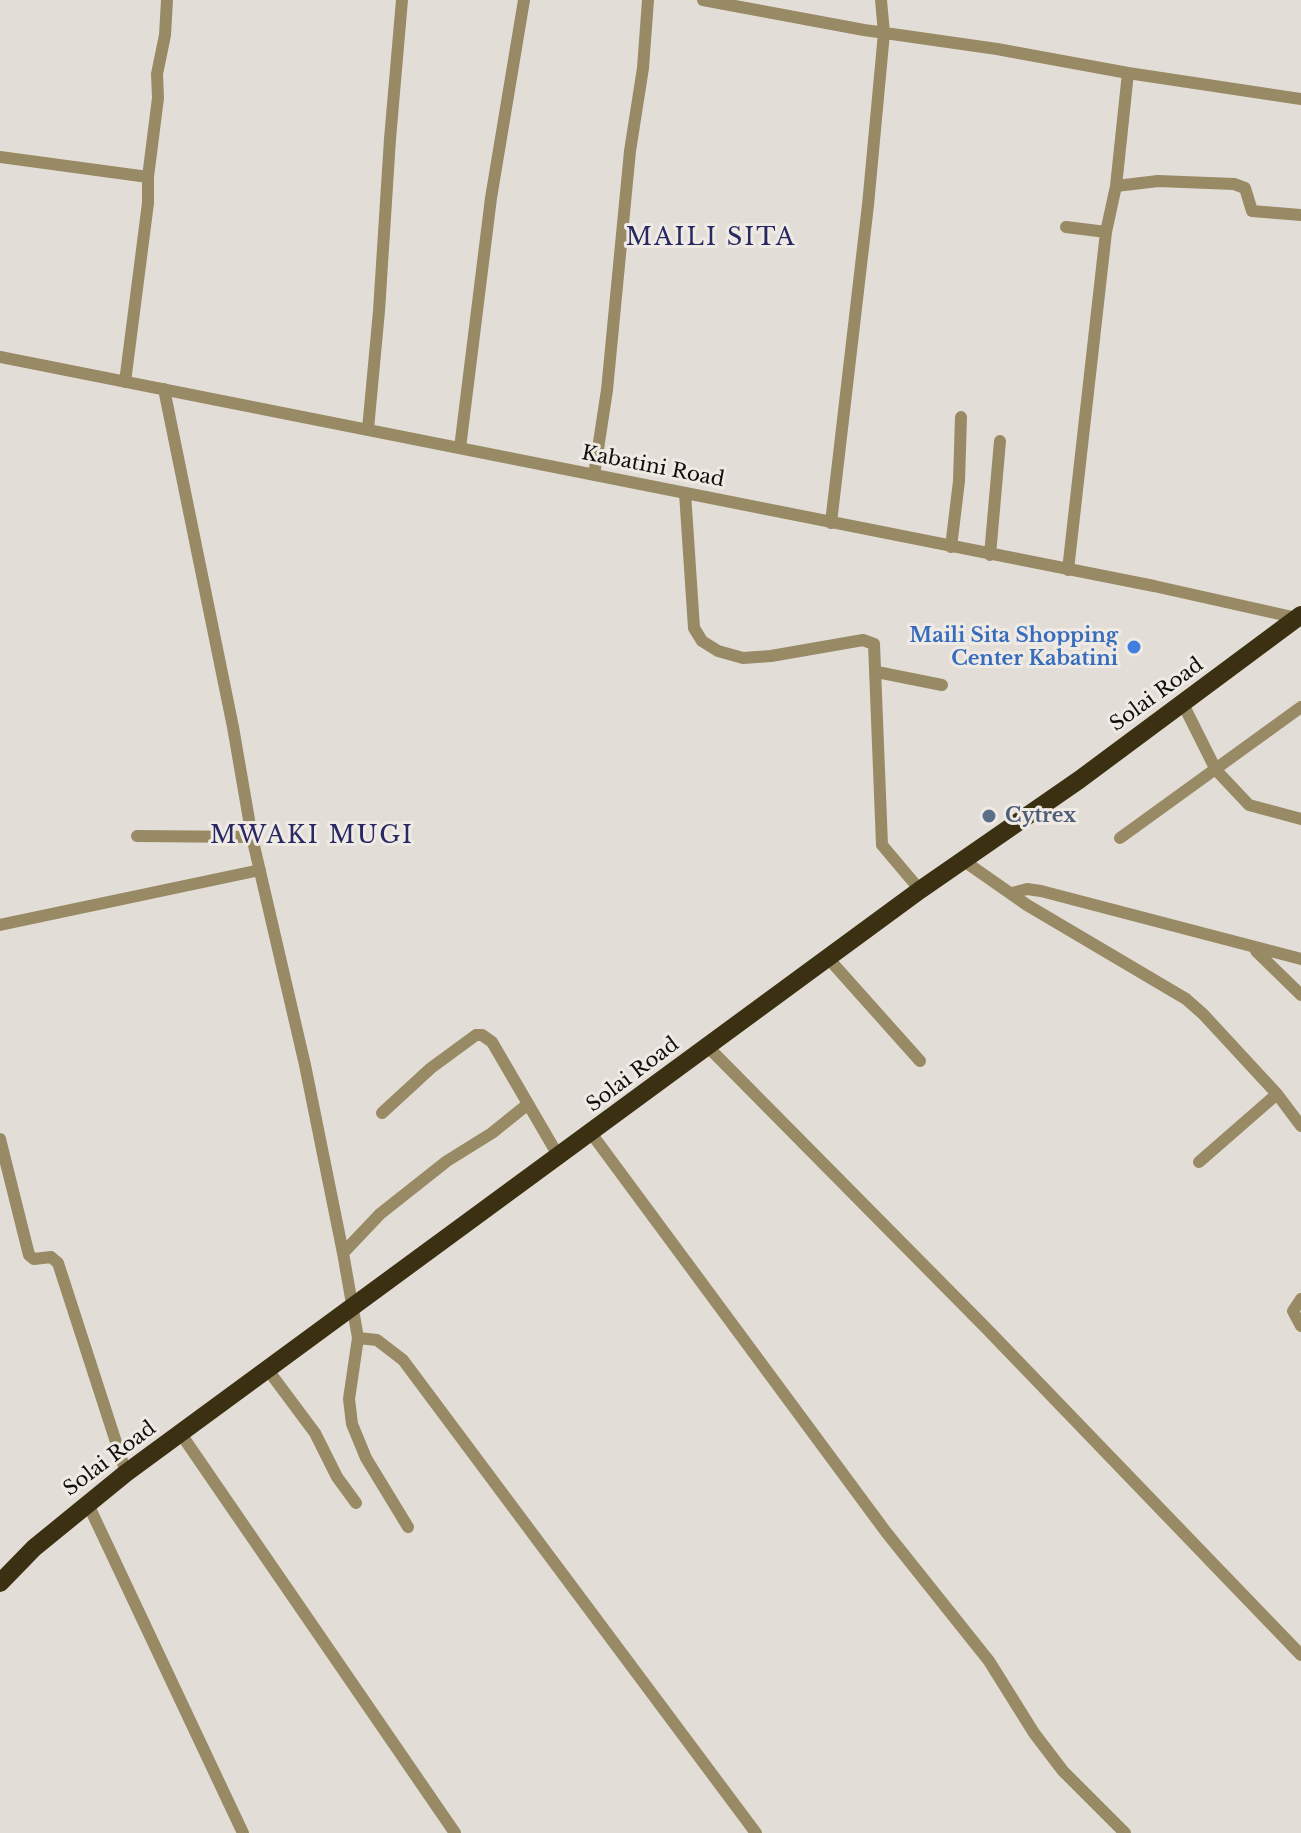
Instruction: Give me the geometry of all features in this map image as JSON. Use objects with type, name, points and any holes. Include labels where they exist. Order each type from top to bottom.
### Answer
[{"type":"highway","name":"Solai Road","points":[[0,1583],[34,1548],[87,1502],[920,890],[1183,704],[1299,616]]},
{"type":"street","points":[[125,382],[148,203],[148,177],[158,98],[158,64],[165,35],[167,0]]},
{"type":"street","points":[[368,429],[402,0]]},
{"type":"street","points":[[460,448],[493,183],[524,0]]},
{"type":"street","points":[[594,475],[607,390],[648,0]]},
{"type":"street","points":[[703,0],[884,33],[1301,99]]},
{"type":"street","points":[[831,523],[868,205],[884,33],[881,0]]},
{"type":"street","points":[[1068,570],[1106,232],[1116,186],[1128,73]]},
{"type":"street","points":[[0,157],[148,177]]},
{"type":"street","points":[[1116,186],[1158,181],[1234,184],[1245,188],[1252,211],[1301,215]]},
{"type":"street","points":[[1066,227],[1106,232]]},
{"type":"street","name":"Kabatini Road","points":[[0,357],[1299,616]]},
{"type":"street","points":[[164,389],[191,512],[252,837],[305,1065],[353,1308],[358,1338],[349,1399],[352,1424],[366,1458],[408,1527]]},
{"type":"street","points":[[951,547],[959,481],[961,417]]},
{"type":"street","points":[[990,555],[1000,441]]},
{"type":"street","points":[[685,493],[694,628],[702,641],[718,651],[743,658],[870,641],[877,650],[876,750],[882,845],[920,890]]},
{"type":"street","points":[[877,672],[942,685]]},
{"type":"street","points":[[1183,704],[1216,770],[1249,805],[1301,819]]},
{"type":"street","points":[[1120,838],[1301,707]]},
{"type":"street","points":[[137,836],[252,837]]},
{"type":"street","points":[[964,861],[1092,944],[1186,999],[1277,1094],[1301,1126]]},
{"type":"street","points":[[0,925],[260,870]]},
{"type":"street","points":[[1012,893],[1027,889],[1041,891],[1253,949],[1301,959]]},
{"type":"street","points":[[1253,949],[1301,995]]},
{"type":"street","points":[[828,958],[920,1061]]},
{"type":"street","points":[[382,1113],[431,1068],[476,1035],[482,1035],[492,1042],[559,1157]]},
{"type":"street","points":[[708,1047],[986,1328],[1301,1655]]},
{"type":"street","points":[[1199,1162],[1277,1094]]},
{"type":"street","points":[[343,1253],[380,1214],[447,1161],[492,1133],[528,1104]]},
{"type":"street","points":[[591,1133],[886,1532],[989,1661],[1034,1733],[1063,1771],[1125,1833]]},
{"type":"street","points":[[0,1139],[29,1255],[34,1259],[51,1257],[58,1263],[126,1473]]},
{"type":"street","points":[[1301,1299],[1293,1311],[1301,1326]]},
{"type":"street","points":[[358,1338],[377,1340],[403,1360],[756,1833]]},
{"type":"street","points":[[268,1370],[315,1433],[337,1477],[356,1503]]},
{"type":"street","points":[[181,1434],[455,1833]]},
{"type":"street","points":[[87,1502],[243,1833]]},
{"type":"place","name":"Maili Sita Shopping Center Kabatini","points":[[1134,647]]},
{"type":"place","name":"Cytrex","points":[[989,816]]},
{"type":"district","name":"MAILI SITA","points":[[711,238]]},
{"type":"district","name":"MWAKI MUGI","points":[[312,836]]}]
